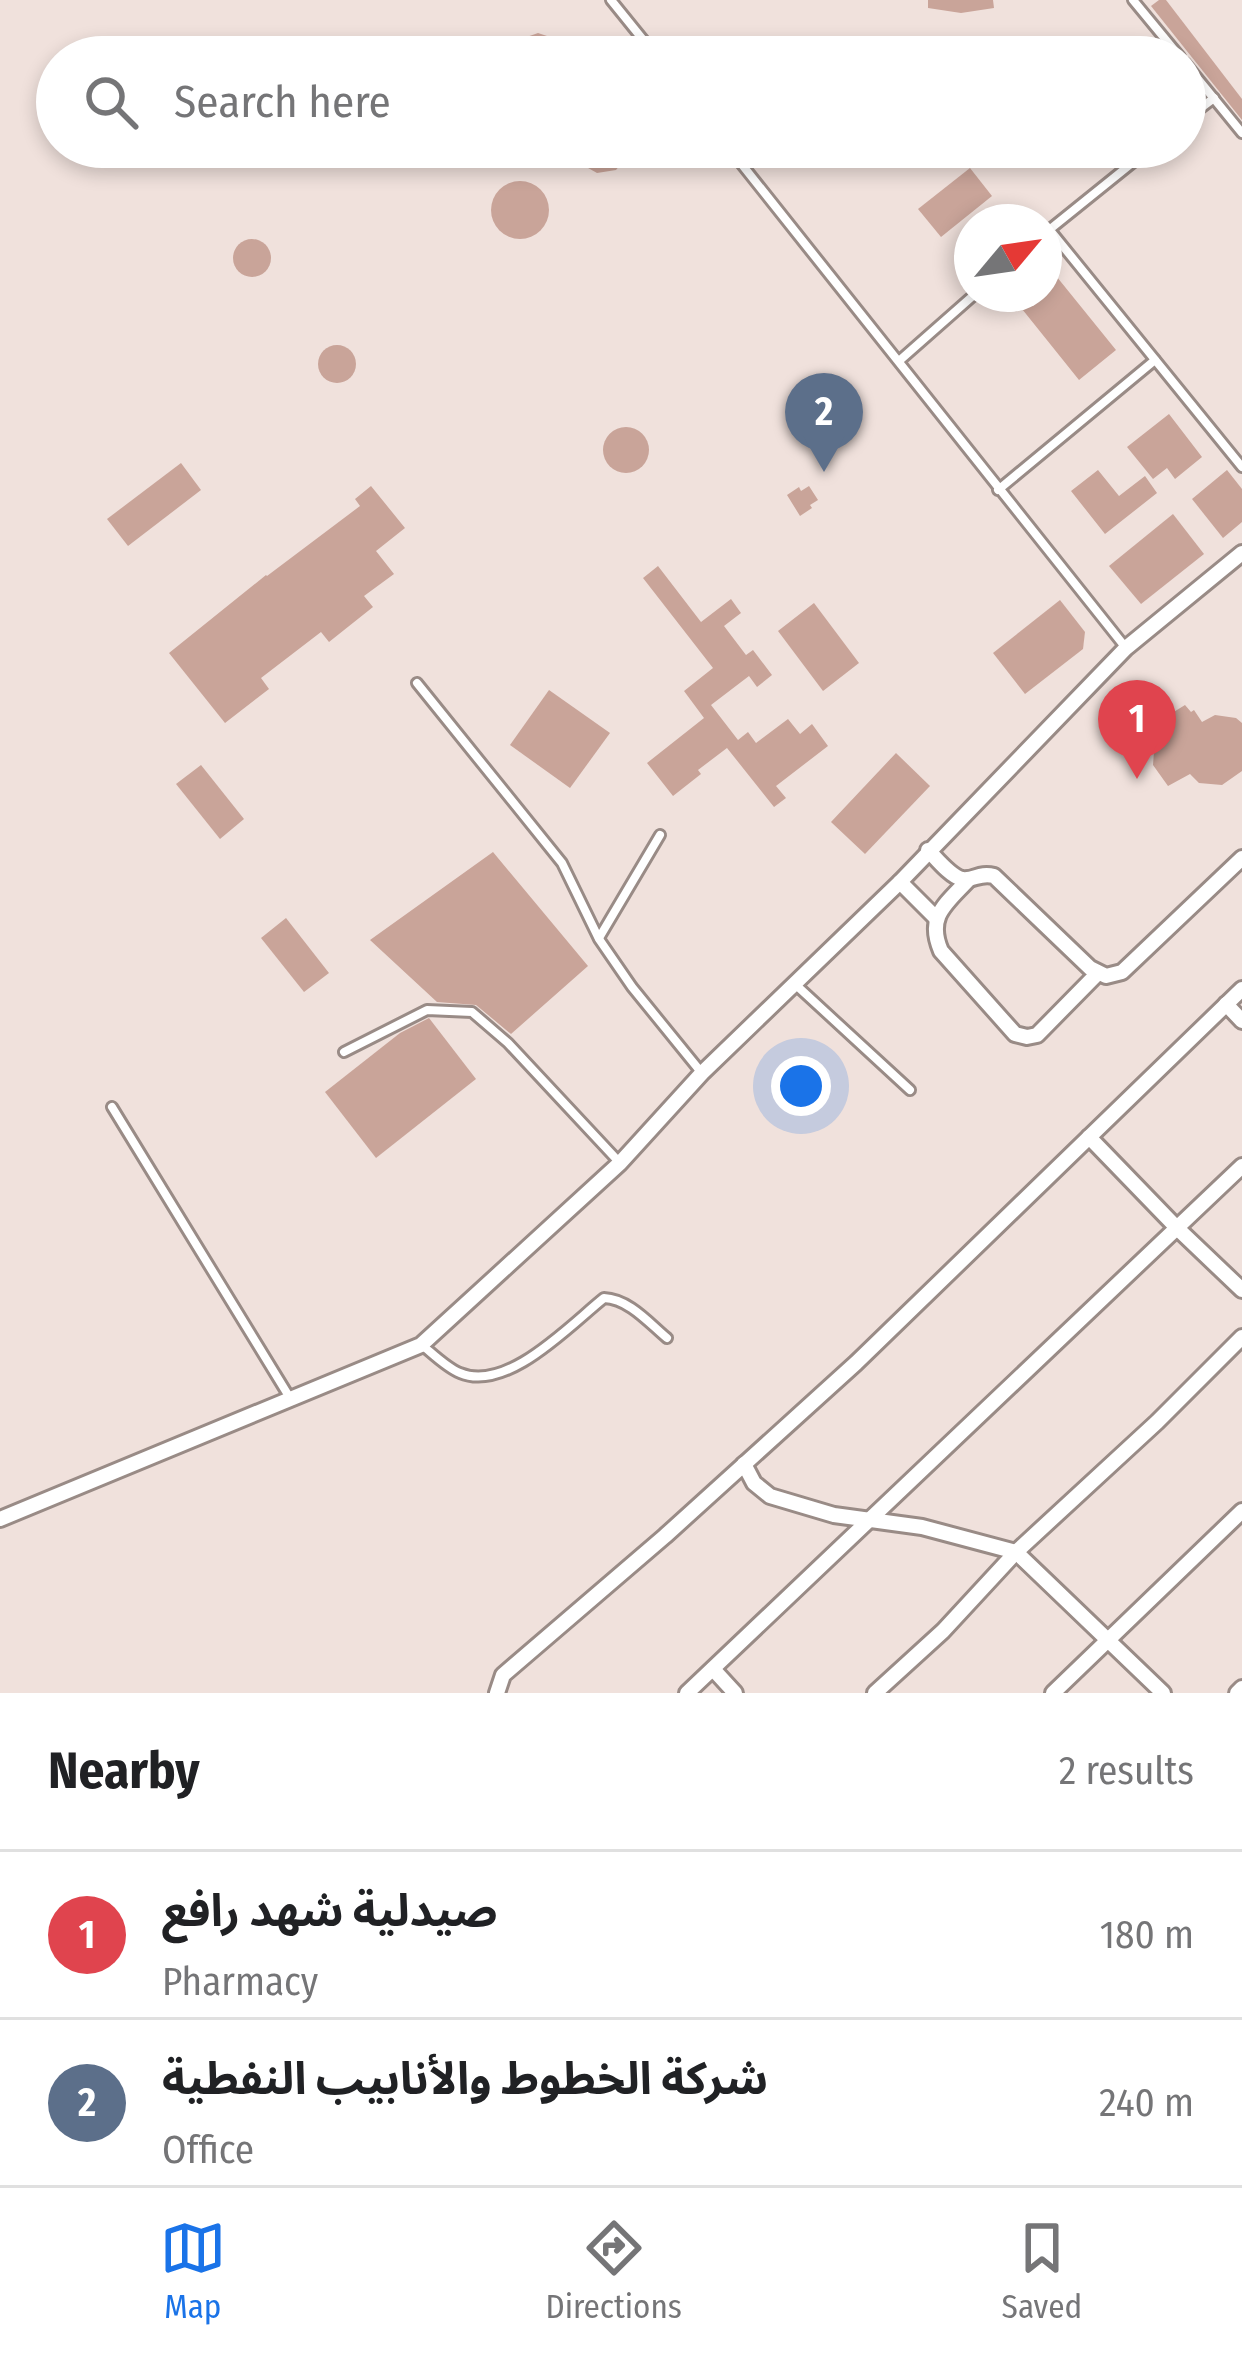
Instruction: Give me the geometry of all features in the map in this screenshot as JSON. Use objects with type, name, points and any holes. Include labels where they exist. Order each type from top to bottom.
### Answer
[{"type":"street","points":[[0,1519],[421,1345],[620,1163],[702,1073],[900,881],[1126,648],[1242,554]]},
{"type":"street","points":[[928,850],[956,876],[969,879]]},
{"type":"street","points":[[1097,974],[1037,1035],[1016,1034],[941,952],[934,935],[935,917],[969,879],[981,873],[994,876],[1097,974],[1106,976],[1122,972],[1242,858]]},
{"type":"street","points":[[900,881],[935,917]]},
{"type":"street","points":[[497,1693],[503,1676],[856,1363],[1242,988]]},
{"type":"street","points":[[1226,1004],[1242,1021]]},
{"type":"street","points":[[1089,1137],[1242,1290]]},
{"type":"street","points":[[687,1693],[1242,1166]]},
{"type":"street","points":[[875,1693],[1242,1337]]},
{"type":"street","points":[[744,1464],[754,1483],[770,1496],[833,1515],[922,1527],[1016,1552],[1162,1693]]},
{"type":"street","points":[[1053,1693],[1242,1511]]},
{"type":"street","points":[[713,1669],[735,1693]]},
{"type":"lane","points":[[611,0],[640,36]]},
{"type":"lane","points":[[1133,0],[1162,36]]},
{"type":"lane","points":[[1206,88],[1242,133]]},
{"type":"lane","points":[[1206,104],[1214,98]]},
{"type":"lane","points":[[745,168],[1126,648]]},
{"type":"lane","points":[[1062,219],[1126,168]]},
{"type":"lane","points":[[1062,249],[1242,467]]},
{"type":"lane","points":[[899,361],[955,312]]},
{"type":"lane","points":[[998,490],[1155,360]]},
{"type":"lane","points":[[417,683],[562,863],[598,939],[702,1073]]},
{"type":"lane","points":[[598,939],[660,835]]},
{"type":"lane","points":[[796,985],[910,1090]]},
{"type":"lane","points":[[344,1052],[427,1010],[472,1012],[508,1043],[620,1163]]},
{"type":"lane","points":[[112,1107],[291,1399]]},
{"type":"lane","points":[[421,1345],[461,1374],[493,1376],[526,1361],[604,1298],[617,1298],[667,1338]]},
{"type":"building","points":[[928,0],[993,0],[994,8],[961,13],[928,8]]},
{"type":"building","points":[[1166,0],[1194,36],[1175,36],[1151,6]]},
{"type":"building","points":[[1206,52],[1242,99],[1242,120],[1206,75]]},
{"type":"building","points":[[588,168],[618,168],[616,170],[597,173]]},
{"type":"building","points":[[970,168],[992,196],[982,204],[954,204],[954,227],[941,237],[918,209]]},
{"type":"building","points":[[520,181],[540,190],[549,210],[540,230],[520,239],[500,230],[491,210],[500,190]]},
{"type":"building","points":[[252,239],[266,244],[271,258],[266,272],[252,277],[238,272],[233,258],[238,244]]},
{"type":"building","points":[[1062,283],[1116,350],[1079,380],[1024,312],[1062,312]]},
{"type":"building","points":[[337,345],[351,350],[356,364],[351,378],[337,383],[323,378],[318,364],[323,350]]},
{"type":"building","points":[[1169,414],[1202,457],[1175,479],[1167,468],[1153,479],[1127,447]]},
{"type":"building","points":[[626,427],[642,434],[649,450],[642,466],[626,473],[610,466],[603,450],[610,434]]},
{"type":"building","points":[[181,463],[201,490],[128,546],[107,519]]},
{"type":"building","points":[[1098,470],[1119,496],[1145,476],[1157,493],[1105,534],[1071,491]]},
{"type":"building","points":[[1227,470],[1242,489],[1242,522],[1223,538],[1192,499]]},
{"type":"building","points":[[371,486],[405,528],[376,551],[394,574],[364,596],[373,607],[329,642],[321,632],[261,678],[269,689],[225,723],[169,653],[360,506],[355,499]]},
{"type":"building","points":[[809,486],[818,500],[800,516],[787,495]]},
{"type":"building","points":[[1173,514],[1204,554],[1141,604],[1109,566]]},
{"type":"building","points":[[658,566],[701,622],[731,599],[741,613],[724,626],[746,655],[753,650],[772,675],[757,687],[749,676],[711,705],[738,740],[748,732],[756,743],[788,719],[800,734],[812,724],[828,746],[776,786],[786,798],[774,807],[727,748],[673,796],[647,763],[704,718],[684,691],[713,668],[643,578]]},
{"type":"building","points":[[1060,600],[1085,632],[1083,649],[1025,694],[993,653]]},
{"type":"building","points":[[814,603],[859,663],[823,691],[778,631]]},
{"type":"building","points":[[549,690],[610,733],[570,788],[510,745]]},
{"type":"building","points":[[1185,705],[1202,722],[1215,715],[1242,723],[1242,771],[1222,785],[1199,783],[1190,774],[1168,786],[1153,765],[1156,723]]},
{"type":"building","points":[[896,753],[930,786],[865,854],[831,822]]},
{"type":"building","points":[[201,765],[244,819],[220,839],[176,784]]},
{"type":"building","points":[[493,852],[588,966],[511,1034],[476,1005],[437,1002],[370,940]]},
{"type":"building","points":[[286,918],[329,973],[304,992],[261,938]]},
{"type":"building","points":[[429,1018],[476,1079],[376,1158],[325,1092],[400,1033]]},
{"type":"place","name":"شركة الخطوط والأنابيب النفطية","points":[[824,472]]},
{"type":"place","name":"صيدلية شهد رافع","points":[[1137,779]]}]
